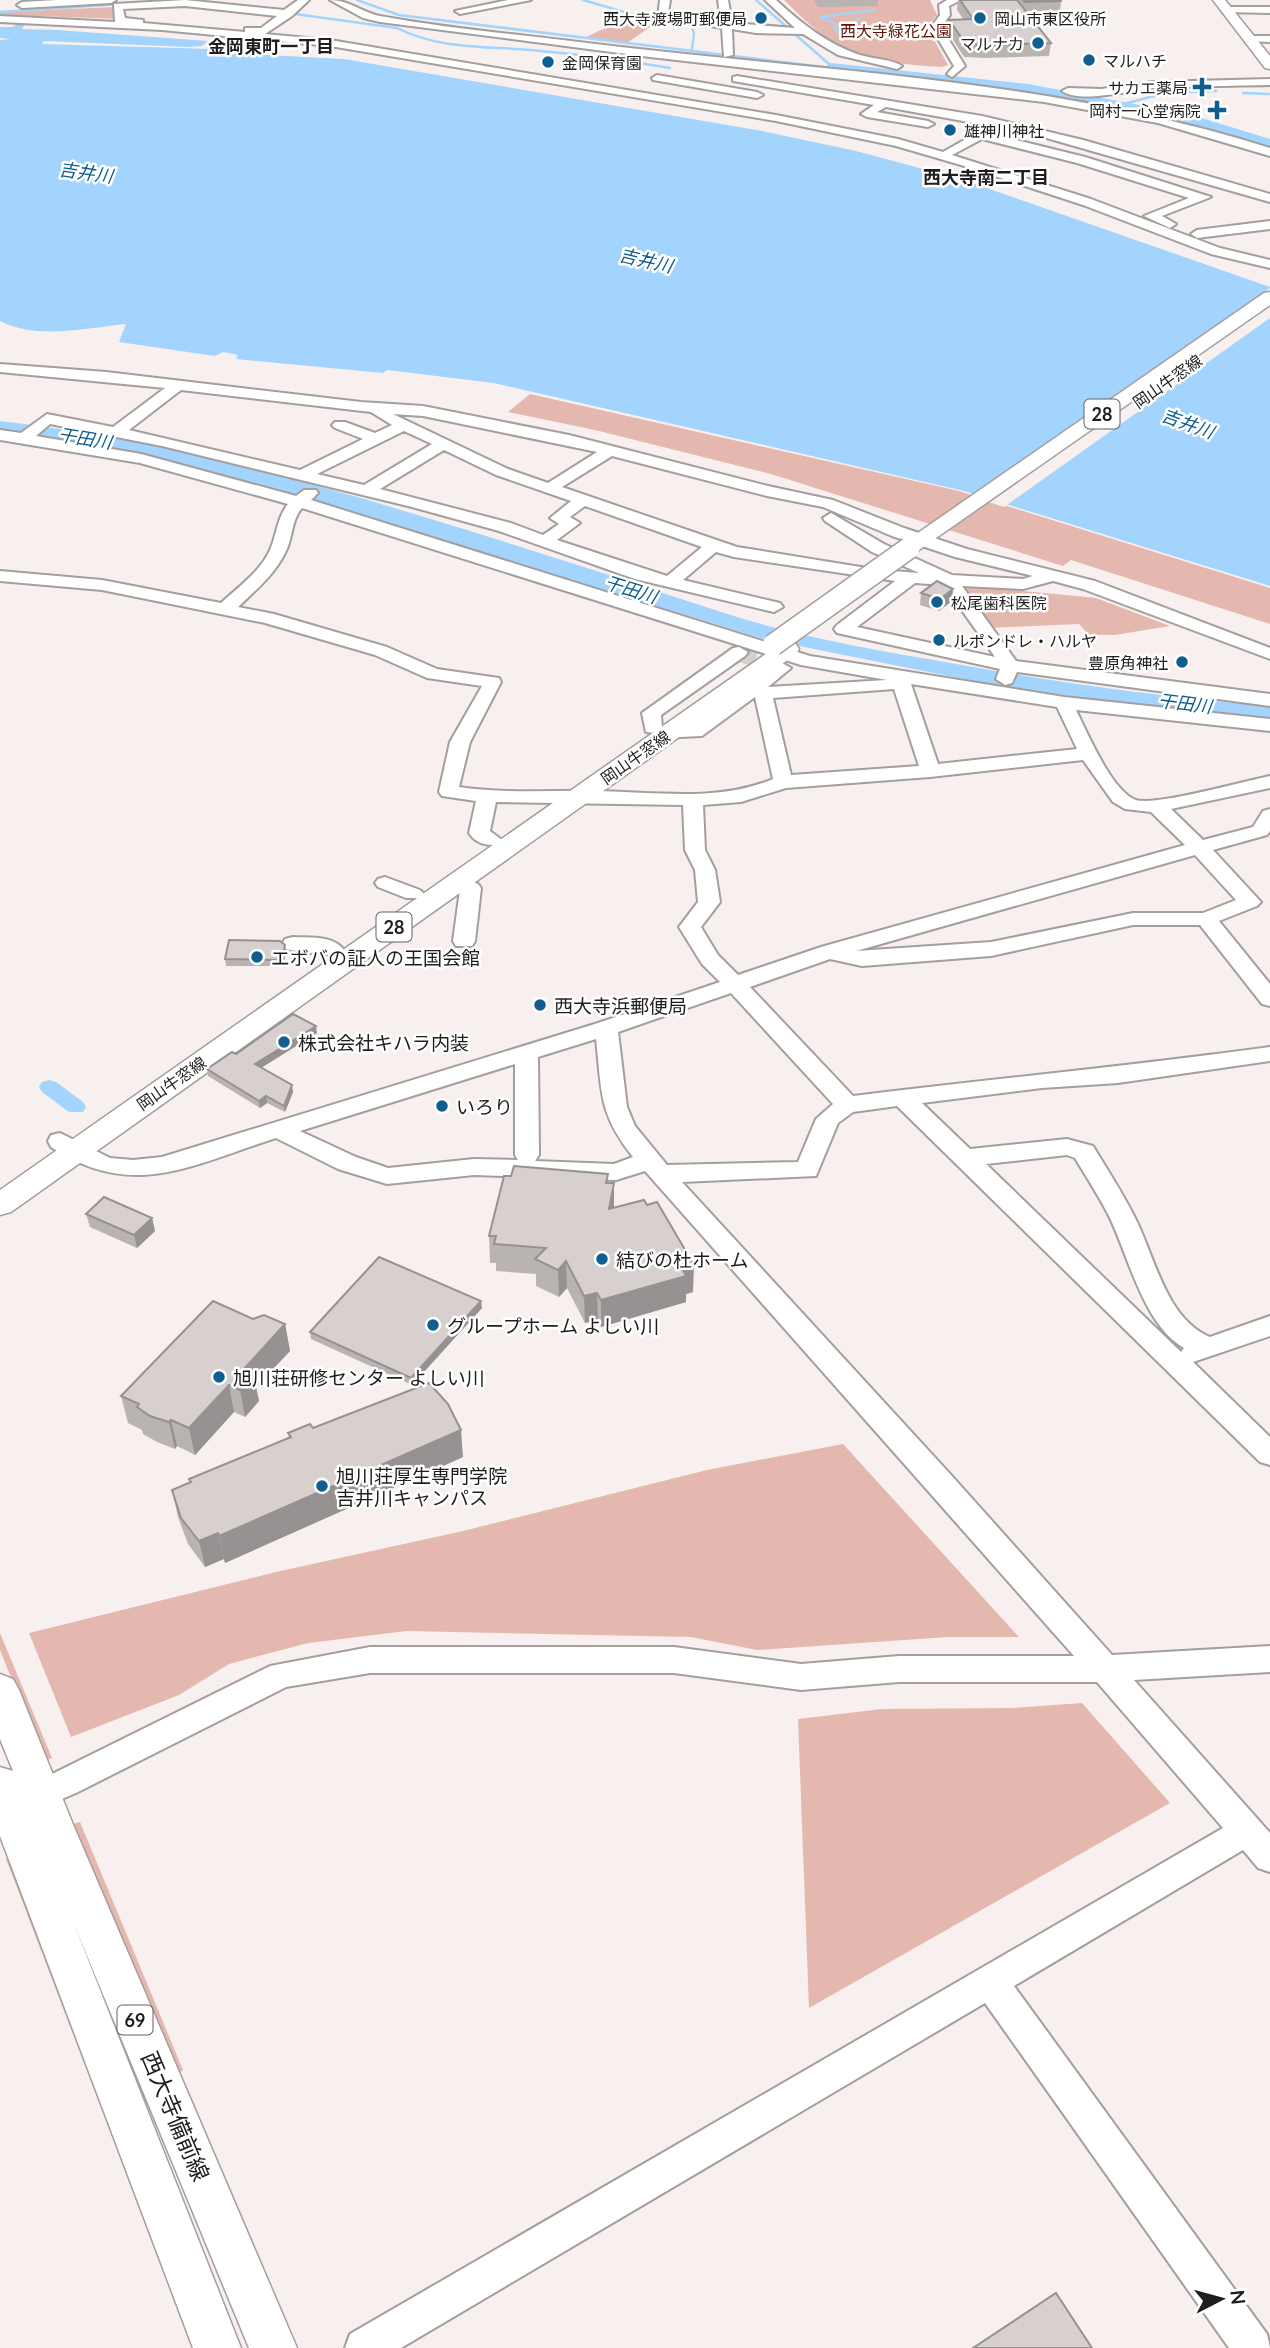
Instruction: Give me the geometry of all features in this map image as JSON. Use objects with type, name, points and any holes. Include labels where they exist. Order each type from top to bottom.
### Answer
[{"type":"main road","points":[[1228,5],[1263,42],[1270,65]]},
{"type":"main road","name":"岡山牛窓線","points":[[0,1183],[68,1146],[459,881],[565,797],[778,653],[1270,297]]},
{"type":"main road","name":"岡山牛窓線","points":[[929,542],[1270,309]]},
{"type":"main road","name":"岡山牛窓線","points":[[0,1205],[68,1146],[333,950],[492,839],[565,797]]},
{"type":"main road","name":"西大寺備前線","points":[[0,1690],[12,1799],[217,2348]]},
{"type":"main road","name":"西大寺備前線","points":[[12,1799],[272,2348]]},
{"type":"street","points":[[13,6],[111,0]]},
{"type":"street","points":[[267,28],[304,0]]},
{"type":"street","points":[[335,0],[373,18],[688,59],[981,84],[1189,116],[1270,142]]},
{"type":"street","points":[[483,24],[456,8],[526,0]]},
{"type":"street","points":[[665,0],[662,15],[756,30],[797,31]]},
{"type":"street","points":[[723,0],[727,24],[727,55]]},
{"type":"street","points":[[770,0],[797,31],[856,63],[908,68]]},
{"type":"street","points":[[938,0],[936,2],[945,13]]},
{"type":"street","points":[[952,74],[960,66],[936,27],[945,13],[945,4],[956,0]]},
{"type":"street","points":[[120,16],[118,6],[185,3],[285,16]]},
{"type":"street","points":[[374,5],[403,15],[839,70],[856,63]]},
{"type":"street","points":[[1228,5],[1270,10]]},
{"type":"street","points":[[162,23],[227,25],[247,12]]},
{"type":"street","points":[[120,16],[330,43],[628,92],[902,142],[1052,174],[1101,190],[1150,216],[1270,262]]},
{"type":"street","points":[[33,20],[120,16],[267,28],[710,101],[793,108],[1006,174],[1216,251],[1270,262]]},
{"type":"street","points":[[0,19],[332,40]]},
{"type":"street","points":[[727,40],[754,41],[756,30]]},
{"type":"street","points":[[638,89],[688,59]]},
{"type":"street","points":[[675,68],[817,93],[947,111],[1106,148],[1270,198]]},
{"type":"street","points":[[936,72],[952,74],[981,84]]},
{"type":"street","points":[[657,78],[777,99]]},
{"type":"street","points":[[710,101],[746,81]]},
{"type":"street","points":[[1091,101],[1155,85],[1270,82]]},
{"type":"street","points":[[902,142],[981,84]]},
{"type":"street","points":[[793,108],[817,93]]},
{"type":"street","points":[[1091,101],[1270,152]]},
{"type":"street","points":[[849,125],[860,113],[884,103]]},
{"type":"street","points":[[860,113],[928,124]]},
{"type":"street","points":[[949,152],[980,135],[1081,160],[1202,198]]},
{"type":"street","points":[[1052,174],[1106,148]]},
{"type":"street","points":[[1101,190],[1163,166]]},
{"type":"street","points":[[1150,216],[1232,187]]},
{"type":"street","points":[[1197,234],[1270,225]]},
{"type":"street","points":[[0,368],[179,384],[456,416],[611,450],[767,491],[827,503],[929,542],[1144,599],[1270,641]]},
{"type":"street","points":[[118,431],[179,384]]},
{"type":"street","points":[[317,400],[404,402]]},
{"type":"street","points":[[361,407],[384,414],[441,445],[502,472],[714,545],[790,563],[910,579],[1023,584],[1044,581],[1051,575]]},
{"type":"street","points":[[25,437],[47,419],[118,431],[368,490],[505,527],[669,583],[774,607]]},
{"type":"street","points":[[340,425],[376,439]]},
{"type":"street","points":[[302,475],[404,425]]},
{"type":"street","points":[[0,435],[25,437],[141,459],[300,500],[396,528],[778,653],[843,668],[1064,703],[1270,725]]},
{"type":"street","points":[[368,490],[441,445]]},
{"type":"street","points":[[549,489],[611,450]]},
{"type":"street","points":[[224,610],[267,567],[278,552],[289,509],[327,482]]},
{"type":"street","points":[[767,491],[813,508],[878,548],[949,580],[1009,668]]},
{"type":"street","points":[[544,541],[572,523],[558,518],[581,501]]},
{"type":"street","points":[[669,583],[714,545]]},
{"type":"street","points":[[0,576],[102,585],[268,618],[381,651],[433,674],[492,682],[489,693],[463,734],[452,768],[449,792],[487,798],[693,798],[747,795],[783,782],[930,771],[1087,754]]},
{"type":"street","points":[[910,579],[843,629],[1009,668],[1270,700]]},
{"type":"street","points":[[1088,585],[1270,654]]},
{"type":"street","points":[[739,652],[651,713],[659,731],[695,732],[757,692],[778,653]]},
{"type":"street","points":[[999,691],[1009,668]]},
{"type":"street","points":[[757,692],[932,682]]},
{"type":"street","points":[[902,684],[930,771]]},
{"type":"street","points":[[757,692],[783,782]]},
{"type":"street","points":[[1064,703],[1087,754],[1124,801],[1137,806],[1156,806],[1270,782]]},
{"type":"street","points":[[487,798],[480,833],[492,839]]},
{"type":"street","points":[[693,798],[695,850],[705,870],[709,902],[690,927],[710,959],[789,1040],[847,1105]]},
{"type":"street","points":[[1156,806],[1260,901]]},
{"type":"street","points":[[68,1146],[89,1161],[107,1168],[131,1170],[163,1165],[606,1028],[829,952],[1200,848],[1267,825]]},
{"type":"street","points":[[459,881],[471,888],[464,941]]},
{"type":"street","points":[[385,883],[413,894]]},
{"type":"street","points":[[829,952],[862,959],[991,949],[1133,919],[1206,919],[1260,901]]},
{"type":"street","points":[[1206,919],[1270,999]]},
{"type":"street","points":[[293,944],[324,945],[333,950]]},
{"type":"street","points":[[606,1028],[615,1107],[624,1129],[655,1167],[941,1483],[1270,1857]]},
{"type":"street","points":[[526,1052],[527,1155]]},
{"type":"street","points":[[275,1129],[347,1163],[387,1175],[474,1167],[616,1172],[655,1167],[807,1171],[828,1119],[847,1105],[1042,1080],[1118,1075],[1270,1054]]},
{"type":"street","points":[[904,1099],[1270,1454]]},
{"type":"street","points":[[963,1158],[1074,1146],[1084,1152],[1122,1217],[1164,1312],[1181,1333],[1209,1347]]},
{"type":"street","points":[[1174,1362],[1270,1326]]},
{"type":"street","points":[[12,1799],[281,1675],[370,1660],[674,1660],[801,1677],[899,1669],[1104,1669],[1270,1659]]},
{"type":"street","points":[[364,2348],[1247,1831]]},
{"type":"street","points":[[990,1982],[1253,2348]]},
{"type":"green space","name":"西大寺緑花公園","points":[[784,0],[930,0],[937,15],[927,27],[948,65],[942,67],[903,64],[863,56],[839,46],[803,19]]},
{"type":"green space","points":[[116,7],[118,19],[39,16],[0,18],[0,12]]},
{"type":"green space","points":[[616,23],[653,25],[627,43],[586,37]]},
{"type":"green space","points":[[530,394],[959,491],[1270,588],[1270,624],[1071,560],[1063,566],[771,474],[595,430],[508,412]]},
{"type":"green space","points":[[960,585],[1096,598],[1170,626],[1115,635],[1089,635],[1079,624],[988,628]]},
{"type":"green space","points":[[843,1444],[1019,1637],[948,1637],[757,1650],[691,1637],[407,1631],[308,1643],[229,1664],[179,1695],[71,1737],[29,1633],[276,1572],[463,1531],[707,1470]]},
{"type":"green space","points":[[0,1633],[52,1758],[45,1761],[0,1650]]},
{"type":"green space","points":[[1082,1703],[1170,1803],[809,2008],[798,1719],[882,1709],[1013,1708]]},
{"type":"green space","points":[[80,1822],[183,2070],[180,2072],[120,1940],[73,1824]]},
{"type":"green space","points":[[12,1856],[102,2101],[99,2102],[6,1859]]},
{"type":"water","name":"吉井川","points":[[26,22],[22,29],[208,41],[202,46],[188,47],[44,41],[42,44],[211,49],[249,54],[344,59],[762,131],[856,151],[964,180],[1270,287],[1270,586],[964,491],[494,383],[387,370],[383,373],[236,359],[238,355],[223,352],[215,356],[119,342],[126,324],[46,331],[15,327],[0,321],[0,40],[11,39],[0,38],[0,27],[12,27]]},
{"type":"water","name":"干田川","points":[[0,421],[155,446],[308,483],[793,632],[836,642],[1067,682],[1270,706],[1270,722],[1008,688],[760,638],[310,500],[161,460],[88,444],[0,432]]},
{"type":"pier","points":[[1270,288],[1270,318],[1004,507],[970,496]]},
{"type":"building","points":[[960,0],[1017,0],[1051,43],[966,44],[949,20],[973,19]]},
{"type":"building","points":[[1023,0],[1061,0],[1061,1],[1025,2]]},
{"type":"building","points":[[937,581],[953,589],[940,599],[921,593]]},
{"type":"building","name":"エボバの証人の王国会館","points":[[229,940],[280,941],[285,945],[282,960],[225,959]]},
{"type":"building","points":[[293,1014],[316,1026],[255,1064],[292,1085],[284,1106],[266,1096],[259,1101],[207,1069],[232,1052],[236,1054]]},
{"type":"building","points":[[514,1166],[608,1174],[606,1183],[614,1183],[609,1209],[644,1200],[647,1205],[657,1202],[694,1265],[682,1268],[686,1276],[601,1300],[597,1293],[584,1296],[566,1261],[558,1270],[535,1259],[546,1248],[494,1244],[496,1236],[489,1236],[504,1176],[511,1176]]},
{"type":"building","points":[[104,1197],[152,1218],[134,1235],[86,1214]]},
{"type":"building","name":"グループホーム よしい川","points":[[379,1257],[481,1301],[411,1378],[310,1332]]},
{"type":"building","points":[[213,1301],[253,1319],[264,1315],[285,1324],[243,1370],[254,1374],[240,1390],[229,1385],[189,1428],[171,1420],[169,1422],[150,1416],[137,1407],[139,1404],[121,1396]]},
{"type":"building","points":[[429,1383],[448,1404],[461,1430],[219,1536],[218,1533],[199,1541],[181,1518],[172,1490],[191,1482],[189,1479],[291,1437],[288,1433],[310,1424],[313,1428]]},
{"type":"building","points":[[1056,2293],[1092,2348],[973,2348]]},
{"type":"waterway","points":[[357,0],[399,15],[831,68]]},
{"type":"waterway","points":[[583,0],[631,14],[665,16]]},
{"type":"waterway","points":[[756,0],[829,64]]},
{"type":"waterway","points":[[0,12],[121,4]]},
{"type":"waterway","points":[[859,18],[854,22],[857,29],[848,31],[850,34],[839,35],[841,32],[836,30],[835,24],[821,17],[875,10]]},
{"type":"waterway","points":[[295,14],[397,28],[445,43],[565,53],[670,68]]},
{"type":"waterway","points":[[690,18],[694,34],[692,49]]},
{"type":"waterway","points":[[831,68],[1028,89],[1192,120],[1270,145]]},
{"type":"waterway","points":[[1124,104],[1165,93],[1216,91]]},
{"type":"waterway","points":[[1243,93],[1269,94]]},
{"type":"waterway","points":[[49,1087],[76,1107]]},
{"type":"tunnel","points":[[739,652],[782,668]]},
{"type":"place","name":"西大寺渡場町郵便局","points":[[761,18]]},
{"type":"place","name":"岡山市東区役所","points":[[980,18]]},
{"type":"place","name":"マルナカ","points":[[1038,43]]},
{"type":"place","name":"マルハチ","points":[[1089,60]]},
{"type":"place","name":"金岡保育園","points":[[548,62]]},
{"type":"place","name":"サカエ薬局","points":[[1202,87]]},
{"type":"place","name":"岡村一心堂病院","points":[[1217,110]]},
{"type":"place","name":"雄神川神社","points":[[950,130]]},
{"type":"place","name":"松尾歯科医院","points":[[937,602]]},
{"type":"place","name":"ルポンドレ・ハルヤ","points":[[939,640]]},
{"type":"place","name":"豊原角神社","points":[[1182,662]]},
{"type":"place","name":"エボバの証人の王国会館","points":[[257,957]]},
{"type":"place","name":"西大寺浜郵便局","points":[[540,1005]]},
{"type":"place","name":"株式会社キハラ内装","points":[[284,1042]]},
{"type":"place","name":"いろり","points":[[442,1106]]},
{"type":"place","name":"結びの杜ホーム","points":[[602,1259]]},
{"type":"place","name":"グループホーム よしい川","points":[[433,1325]]},
{"type":"place","name":"旭川荘研修センター よしい川","points":[[219,1377]]},
{"type":"place","name":"旭川荘厚生専門学院 吉井川キャンパス","points":[[322,1486]]},
{"type":"district","name":"金岡東町一丁目","points":[[271,46]]},
{"type":"district","name":"西大寺南二丁目","points":[[986,177]]}]
